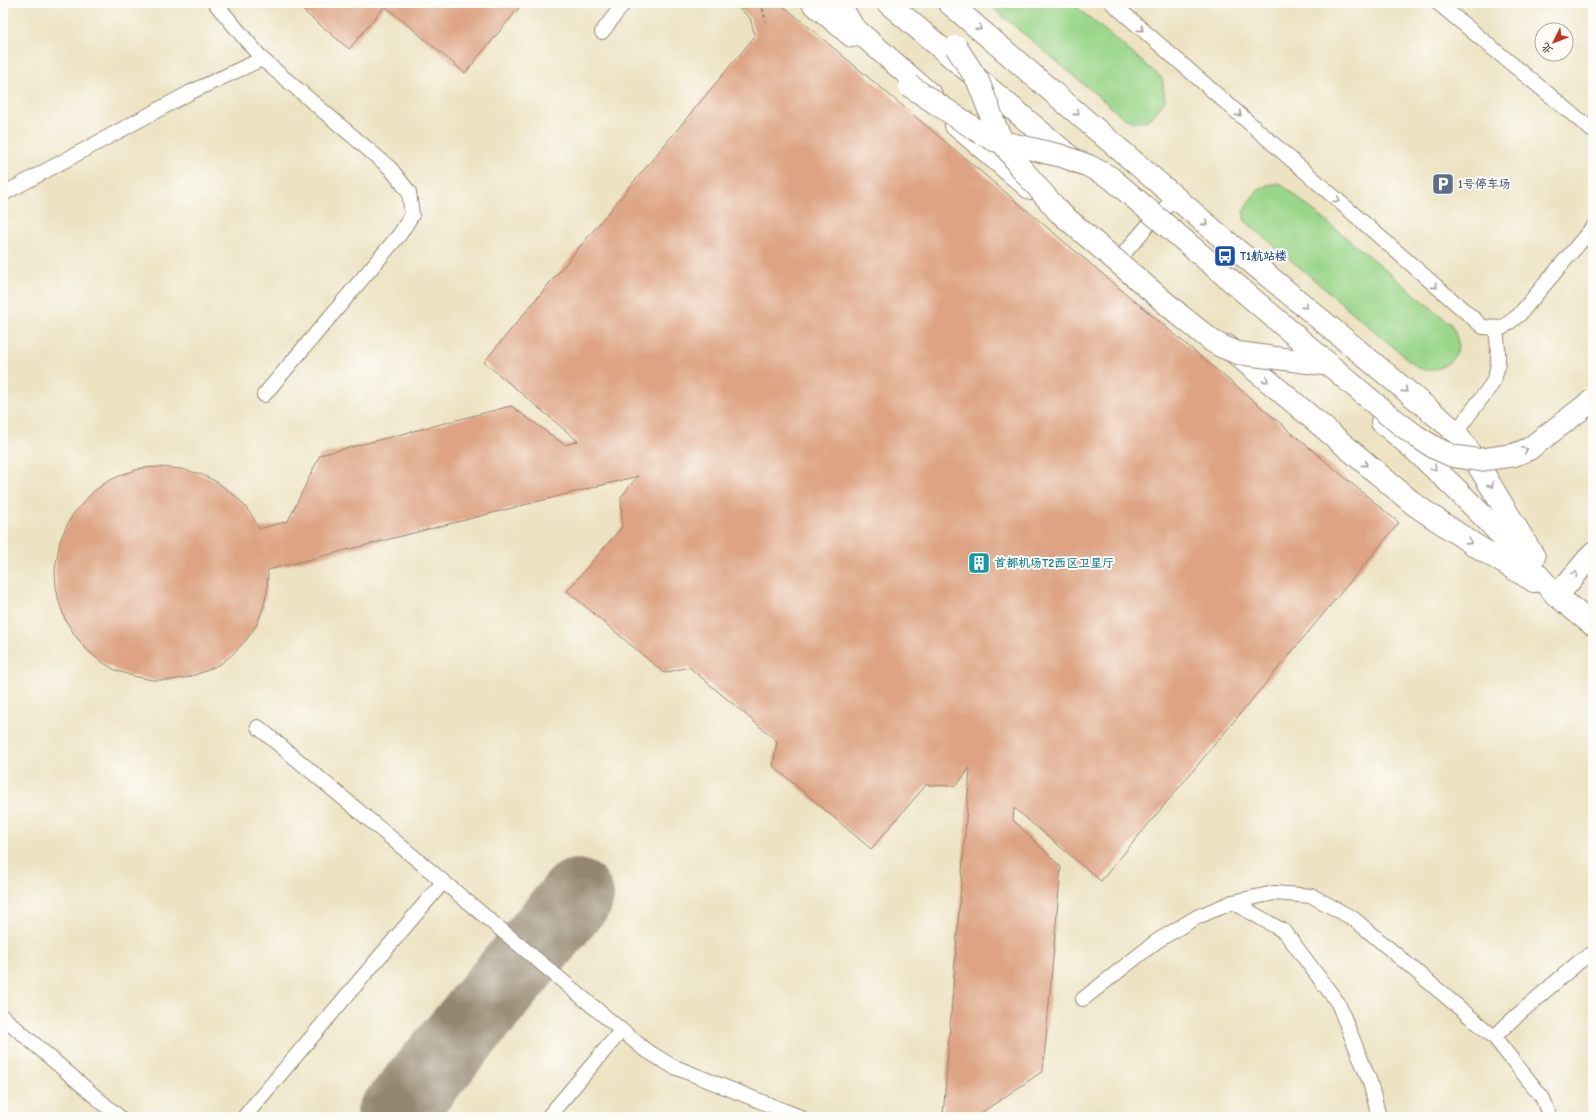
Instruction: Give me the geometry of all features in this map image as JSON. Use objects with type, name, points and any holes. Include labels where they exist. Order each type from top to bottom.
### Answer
[{"type":"street","points":[[813,3],[1212,341],[1223,347],[1238,352],[1330,365]]},
{"type":"street","points":[[839,3],[853,27],[861,35],[1415,505],[1473,544],[1558,596]]},
{"type":"street","points":[[888,3],[1417,452],[1489,522],[1558,596],[1593,625]]},
{"type":"street","points":[[903,3],[1330,365],[1416,436],[1435,448],[1453,456],[1467,459],[1479,460],[1514,455],[1529,449],[1593,400]]},
{"type":"street","points":[[949,3],[1238,251],[1456,432],[1483,473],[1558,596]]},
{"type":"street","points":[[956,47],[978,81],[1003,143],[1020,167],[1059,212]]},
{"type":"street","points":[[910,86],[981,133],[1003,143],[1062,156],[1088,166],[1111,178]]},
{"type":"street","points":[[1558,596],[1593,553]]},
{"type":"lane","points":[[215,3],[262,59],[390,168],[409,192],[412,215],[400,234],[264,395]]},
{"type":"lane","points":[[602,32],[624,3]]},
{"type":"lane","points":[[1112,3],[1483,327],[1502,328],[1519,315],[1593,228]]},
{"type":"lane","points":[[1438,3],[1593,131]]},
{"type":"lane","points":[[3,194],[191,92],[262,59]]},
{"type":"lane","points":[[1121,257],[1149,224],[1176,197]]},
{"type":"lane","points":[[1456,432],[1492,384],[1496,376],[1498,357],[1496,328]]},
{"type":"lane","points":[[258,727],[644,1049],[672,1066],[800,1117]]},
{"type":"lane","points":[[244,1117],[443,882]]},
{"type":"lane","points":[[1083,999],[1157,941],[1197,917],[1233,902],[1274,893],[1312,896],[1354,919],[1494,1037],[1542,1097],[1550,1117]]},
{"type":"lane","points":[[1233,902],[1285,932],[1338,1003],[1370,1082],[1379,1117]]},
{"type":"lane","points":[[1494,1037],[1513,1018],[1580,961],[1593,953]]},
{"type":"lane","points":[[3,1016],[119,1117]]},
{"type":"lane","points":[[548,1117],[621,1030]]},
{"type":"path","points":[[761,3],[766,22]]},
{"type":"green space","points":[[987,3],[1072,3],[1162,78],[1165,100],[1149,119],[1138,122],[1124,118]]},
{"type":"green space","points":[[1280,183],[1451,324],[1456,335],[1458,346],[1455,355],[1449,362],[1436,369],[1428,370],[1418,368],[1245,221],[1243,212],[1253,195],[1261,188]]},
{"type":"building","points":[[294,3],[523,3],[465,73],[385,6],[349,49]]},
{"type":"building","name":"首都机场T2西区卫星厅","points":[[733,3],[780,3],[1399,523],[1101,881],[1014,808],[1013,820],[1061,867],[1043,1071],[981,1113],[981,1117],[943,1117],[970,768],[956,786],[926,785],[871,849],[773,766],[777,741],[689,667],[664,673],[567,591],[622,527],[621,497],[638,476],[268,570],[267,591],[263,609],[256,626],[246,640],[222,663],[189,677],[172,680],[152,680],[115,670],[99,660],[85,648],[65,619],[59,602],[55,570],[60,541],[73,514],[94,491],[108,481],[142,468],[161,467],[181,469],[200,474],[217,482],[233,494],[244,505],[253,517],[259,529],[288,521],[320,455],[511,406],[565,445],[578,441],[484,362],[755,36],[750,18]]},
{"type":"taxiway","points":[[393,1117],[577,896]]},
{"type":"place","name":"1号停车场","points":[[1443,184]]},
{"type":"place","name":"T1航站楼","points":[[1225,256]]},
{"type":"place","name":"首都机场T2西区卫星厅","points":[[979,563]]}]
